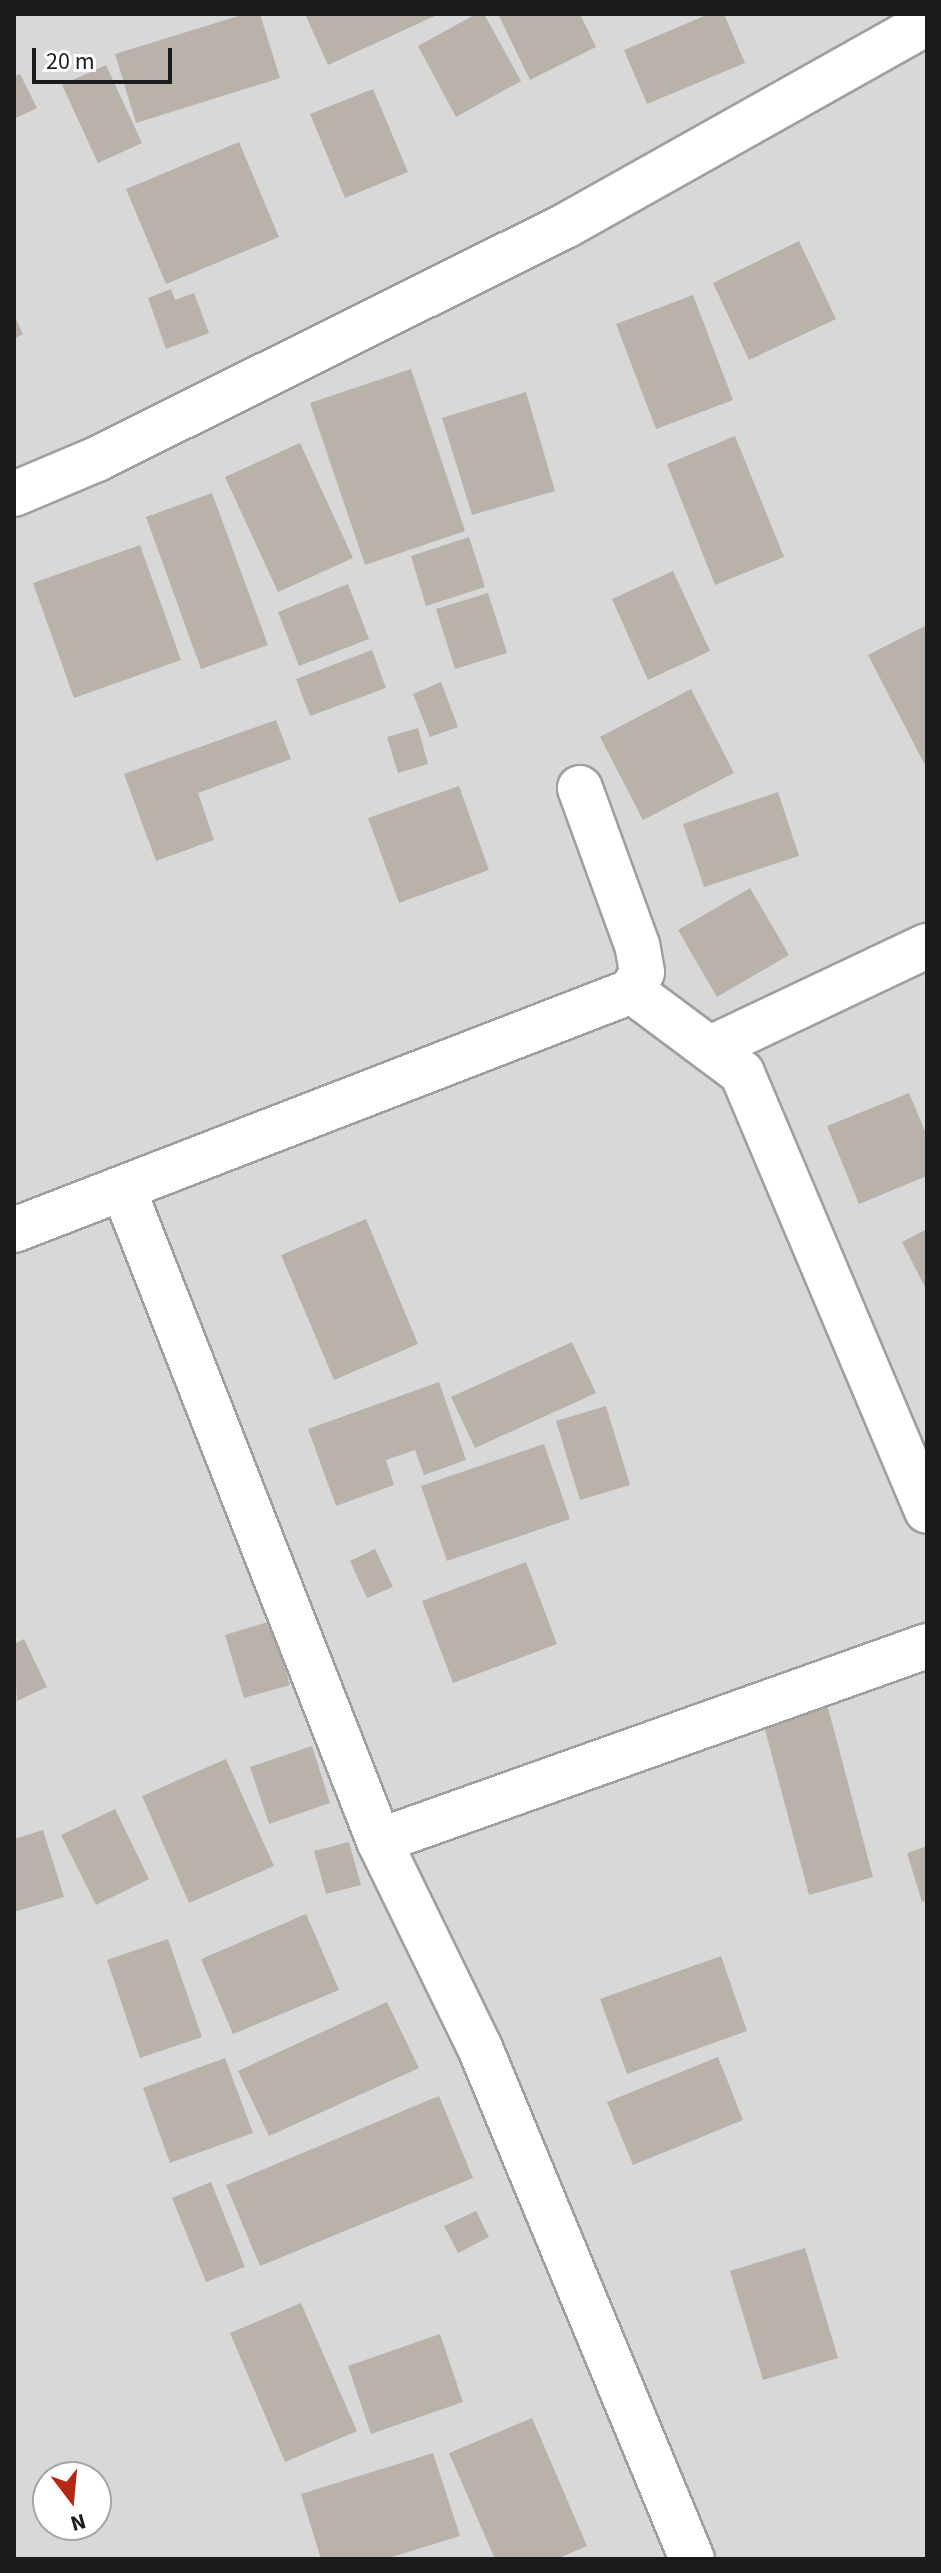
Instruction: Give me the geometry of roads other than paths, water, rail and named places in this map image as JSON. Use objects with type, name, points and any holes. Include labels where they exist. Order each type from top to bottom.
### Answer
[{"type":"street","points":[[14,494],[97,459],[567,225],[927,23]]},
{"type":"street","points":[[14,1230],[632,991],[642,972],[637,945],[580,788]]},
{"type":"street","points":[[713,1047],[927,946]]},
{"type":"street","points":[[632,991],[713,1047],[742,1073],[927,1510]]},
{"type":"street","points":[[123,1188],[379,1841],[480,2048],[692,2559]]},
{"type":"street","points":[[379,1841],[927,1646]]}]
